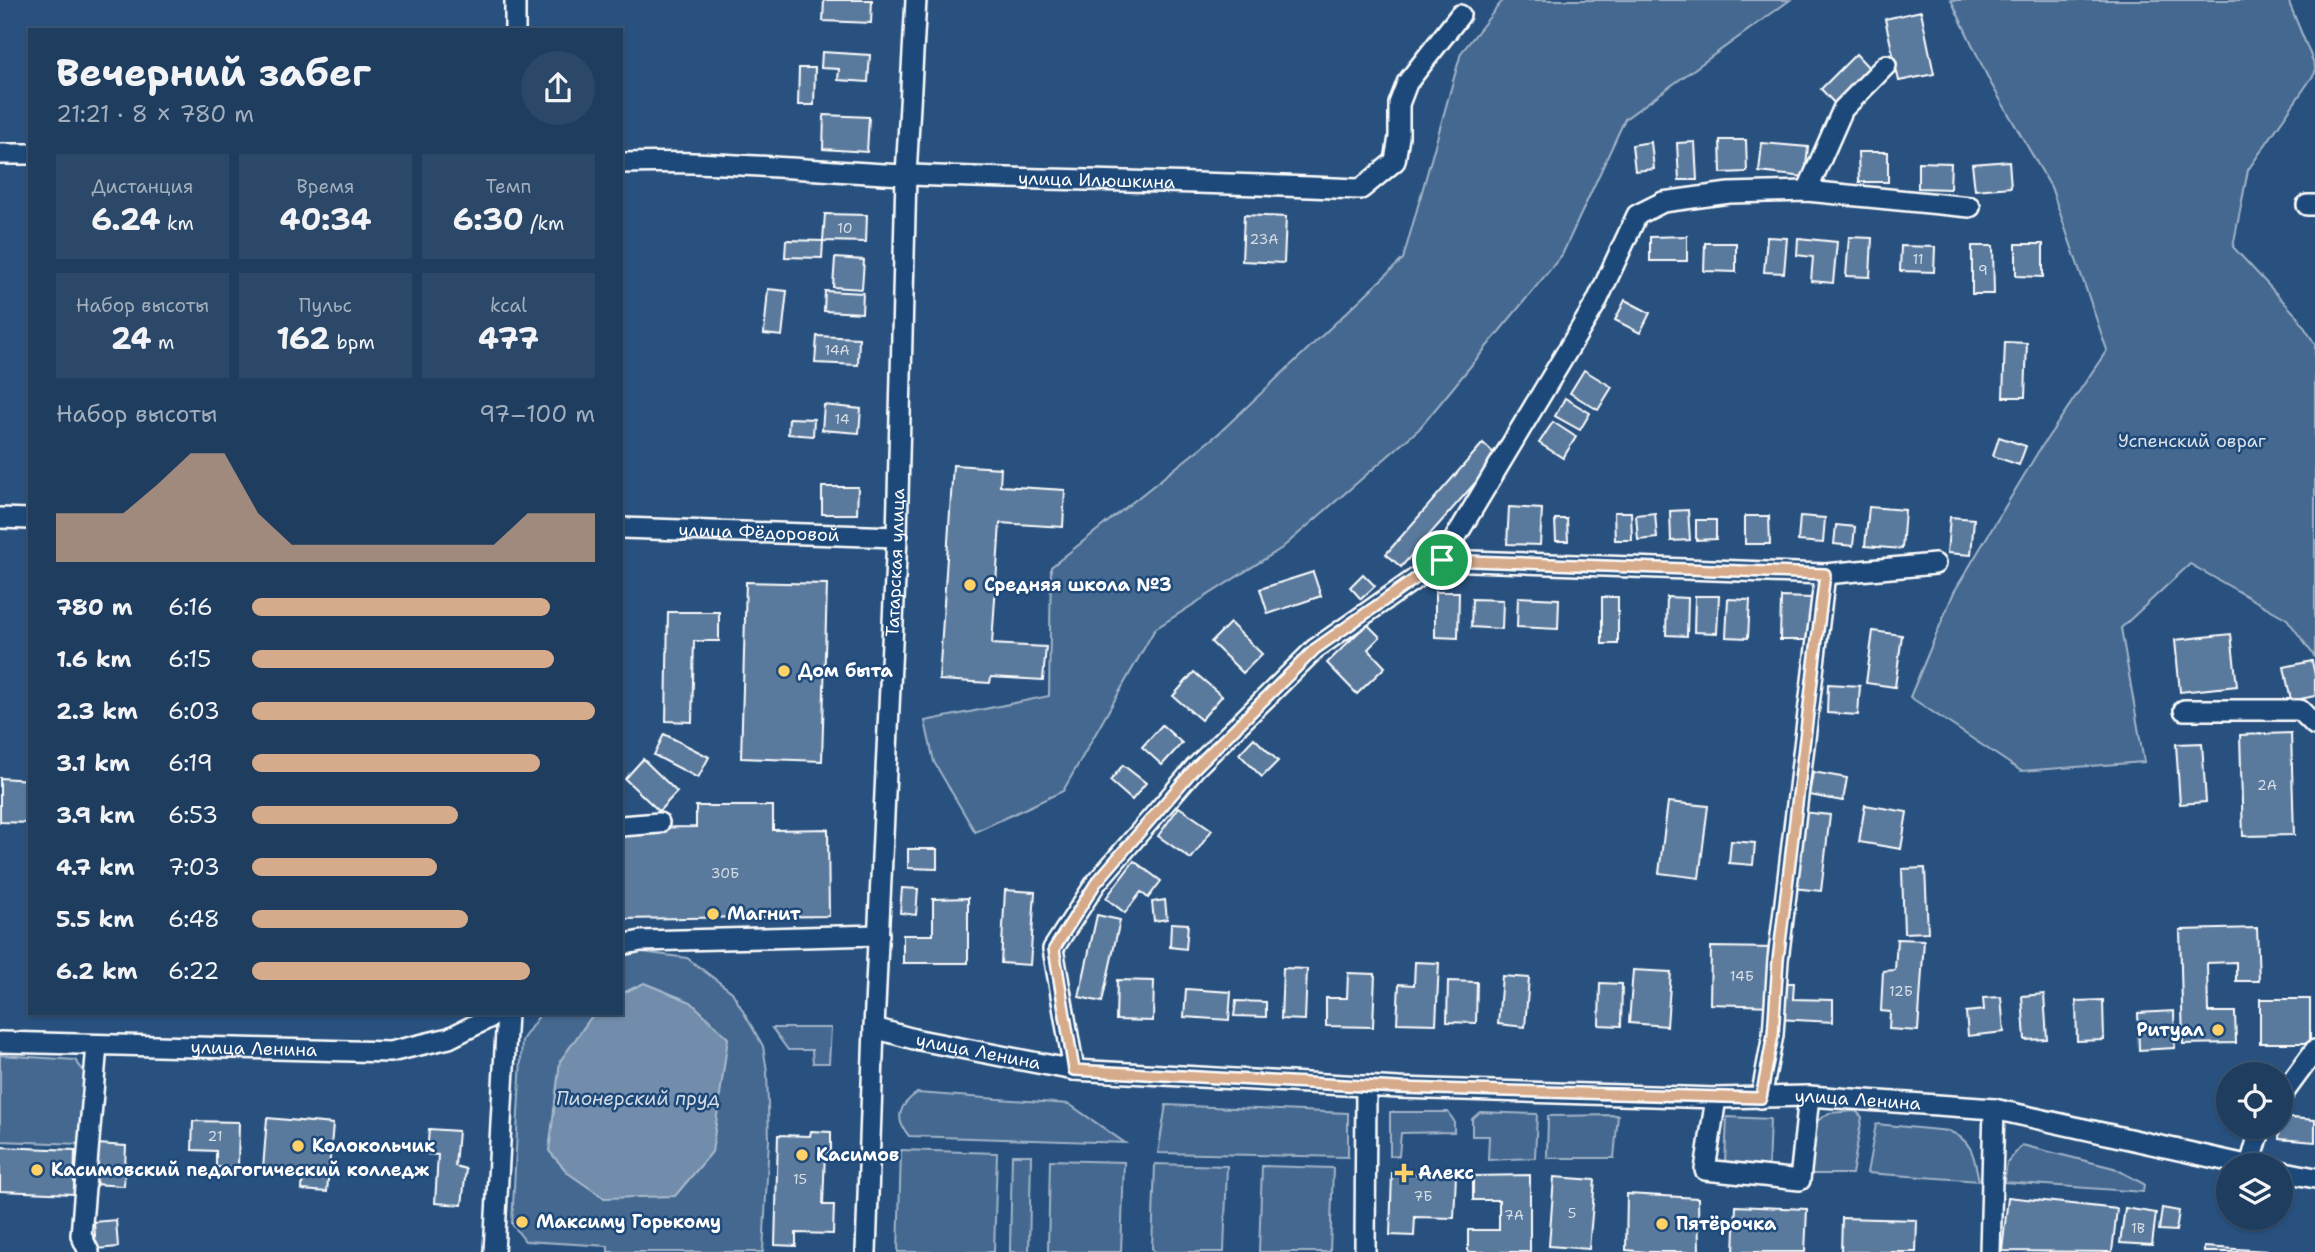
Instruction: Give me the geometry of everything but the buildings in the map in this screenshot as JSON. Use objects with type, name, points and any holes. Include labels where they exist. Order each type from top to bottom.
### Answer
[{"type":"street","points":[[514,28],[515,0]]},
{"type":"street","name":"Татарская улица","points":[[866,1252],[897,537],[906,174],[916,0]]},
{"type":"street","name":"улица Илюшкина","points":[[623,163],[682,161],[906,174],[1361,189],[1395,161],[1399,137],[1399,104],[1407,83],[1460,15]]},
{"type":"street","points":[[1807,191],[1843,109],[1886,65]]},
{"type":"street","points":[[0,154],[28,154]]},
{"type":"street","points":[[1074,1070],[1054,949],[1096,883],[1195,768],[1315,649],[1442,560],[1596,303],[1637,215],[1664,202],[1716,195],[1807,191],[1970,207]]},
{"type":"street","points":[[0,518],[28,519]]},
{"type":"street","name":"улица Фёдоровой","points":[[623,528],[897,537]]},
{"type":"street","points":[[1442,560],[1825,574],[1935,564]]},
{"type":"street","points":[[1761,1098],[1773,1035],[1778,960],[1825,574]]},
{"type":"street","points":[[2185,710],[2300,710],[2315,725]]},
{"type":"street","points":[[623,825],[659,823]]},
{"type":"street","points":[[623,945],[641,941],[879,935]]},
{"type":"street","name":"улица Ленина","points":[[0,1042],[390,1052],[449,1038],[495,1015]]},
{"type":"street","points":[[494,1252],[507,1015]]},
{"type":"street","name":"улица Ленина","points":[[874,1028],[914,1039],[1074,1070],[1366,1086],[1716,1098],[1809,1096],[1994,1109],[2216,1158]]},
{"type":"street","points":[[89,1252],[81,1235],[97,1045]]},
{"type":"street","points":[[2293,1080],[2315,1050]]},
{"type":"street","points":[[1365,1252],[1366,1086]]},
{"type":"street","points":[[1716,1098],[1705,1170],[1800,1180],[1809,1096]]},
{"type":"street","points":[[1990,1252],[1994,1109]]},
{"type":"street","points":[[2293,1174],[2315,1178]]},
{"type":"green space","points":[[1503,0],[1790,0],[1625,119],[1562,255],[1419,429],[1282,548],[1155,629],[1063,791],[975,832],[934,762],[925,721],[1049,696],[1051,567],[1218,434],[1403,259],[1461,53]]},
{"type":"green space","name":"Успенский овраг","points":[[1951,0],[2288,0],[2315,66],[2315,73],[2248,170],[2233,247],[2297,316],[2315,344],[2315,657],[2287,619],[2190,564],[2121,628],[2144,762],[2021,771],[1910,697],[1954,592],[2038,452],[2107,350],[2051,187],[1990,82]]},
{"type":"green space","points":[[635,951],[687,958],[732,992],[763,1046],[767,1071],[769,1140],[763,1252],[608,1252],[608,1246],[525,1241],[512,1224],[522,1040],[540,1015],[623,1015],[623,955]]},
{"type":"green space","points":[[772,1028],[831,1028],[829,1063],[813,1063],[812,1050],[788,1050]]},
{"type":"green space","points":[[0,1055],[75,1060],[84,1071],[81,1144],[0,1141]]},
{"type":"green space","points":[[917,1093],[1069,1104],[1125,1143],[909,1136],[900,1118],[906,1102]]},
{"type":"green space","points":[[1166,1105],[1348,1113],[1348,1157],[1158,1153]]},
{"type":"green space","points":[[1856,1111],[1862,1117],[1852,1174],[1811,1174],[1813,1124],[1829,1113]]},
{"type":"green space","points":[[1390,1112],[1448,1112],[1454,1121],[1454,1132],[1401,1133],[1399,1156],[1390,1156]]},
{"type":"green space","points":[[1480,1112],[1537,1114],[1535,1158],[1488,1160],[1489,1136],[1472,1136],[1472,1119]]},
{"type":"green space","points":[[1618,1115],[1614,1158],[1547,1158],[1548,1116]]},
{"type":"green space","points":[[1727,1117],[1770,1119],[1768,1170],[1725,1163]]},
{"type":"green space","points":[[1876,1124],[1949,1131],[1957,1135],[1972,1151],[1979,1181],[1867,1173]]},
{"type":"green space","points":[[2022,1145],[2114,1168],[2144,1184],[2143,1192],[2004,1182],[2007,1163]]},
{"type":"green space","points":[[901,1150],[997,1153],[994,1252],[898,1252]]},
{"type":"green space","points":[[1012,1155],[1031,1155],[1029,1252],[1010,1252]]},
{"type":"green space","points":[[1050,1160],[1124,1162],[1121,1252],[1048,1252]]},
{"type":"green space","points":[[1155,1164],[1227,1166],[1224,1252],[1154,1252]]},
{"type":"green space","points":[[1262,1166],[1333,1168],[1330,1252],[1259,1252]]},
{"type":"water","name":"Пионерский пруд","points":[[644,983],[691,1002],[728,1038],[712,1152],[675,1196],[604,1198],[568,1173],[549,1151],[560,1061],[593,1015],[623,1015],[623,993]]},
{"type":"place","name":"Средняя школа №3","points":[[970,585]]},
{"type":"place","name":"Дом быта","points":[[784,671]]},
{"type":"place","name":"Магнит","points":[[713,914]]},
{"type":"place","name":"Ритуал","points":[[2218,1030]]},
{"type":"place","name":"Колокольчик","points":[[298,1146]]},
{"type":"place","name":"Касимов","points":[[802,1155]]},
{"type":"place","name":"Касимовский педагогический колледж","points":[[37,1170]]},
{"type":"place","name":"Алекс","points":[[1404,1173]]},
{"type":"place","name":"Максиму Горькому","points":[[522,1222]]},
{"type":"place","name":"Пятёрочка","points":[[1662,1224]]},
{"type":"route","points":[[1442,560],[1825,574],[1778,960],[1773,1035],[1761,1098],[1399,1088],[1074,1070],[1054,949],[1096,883],[1195,768],[1315,649],[1442,560]]}]
